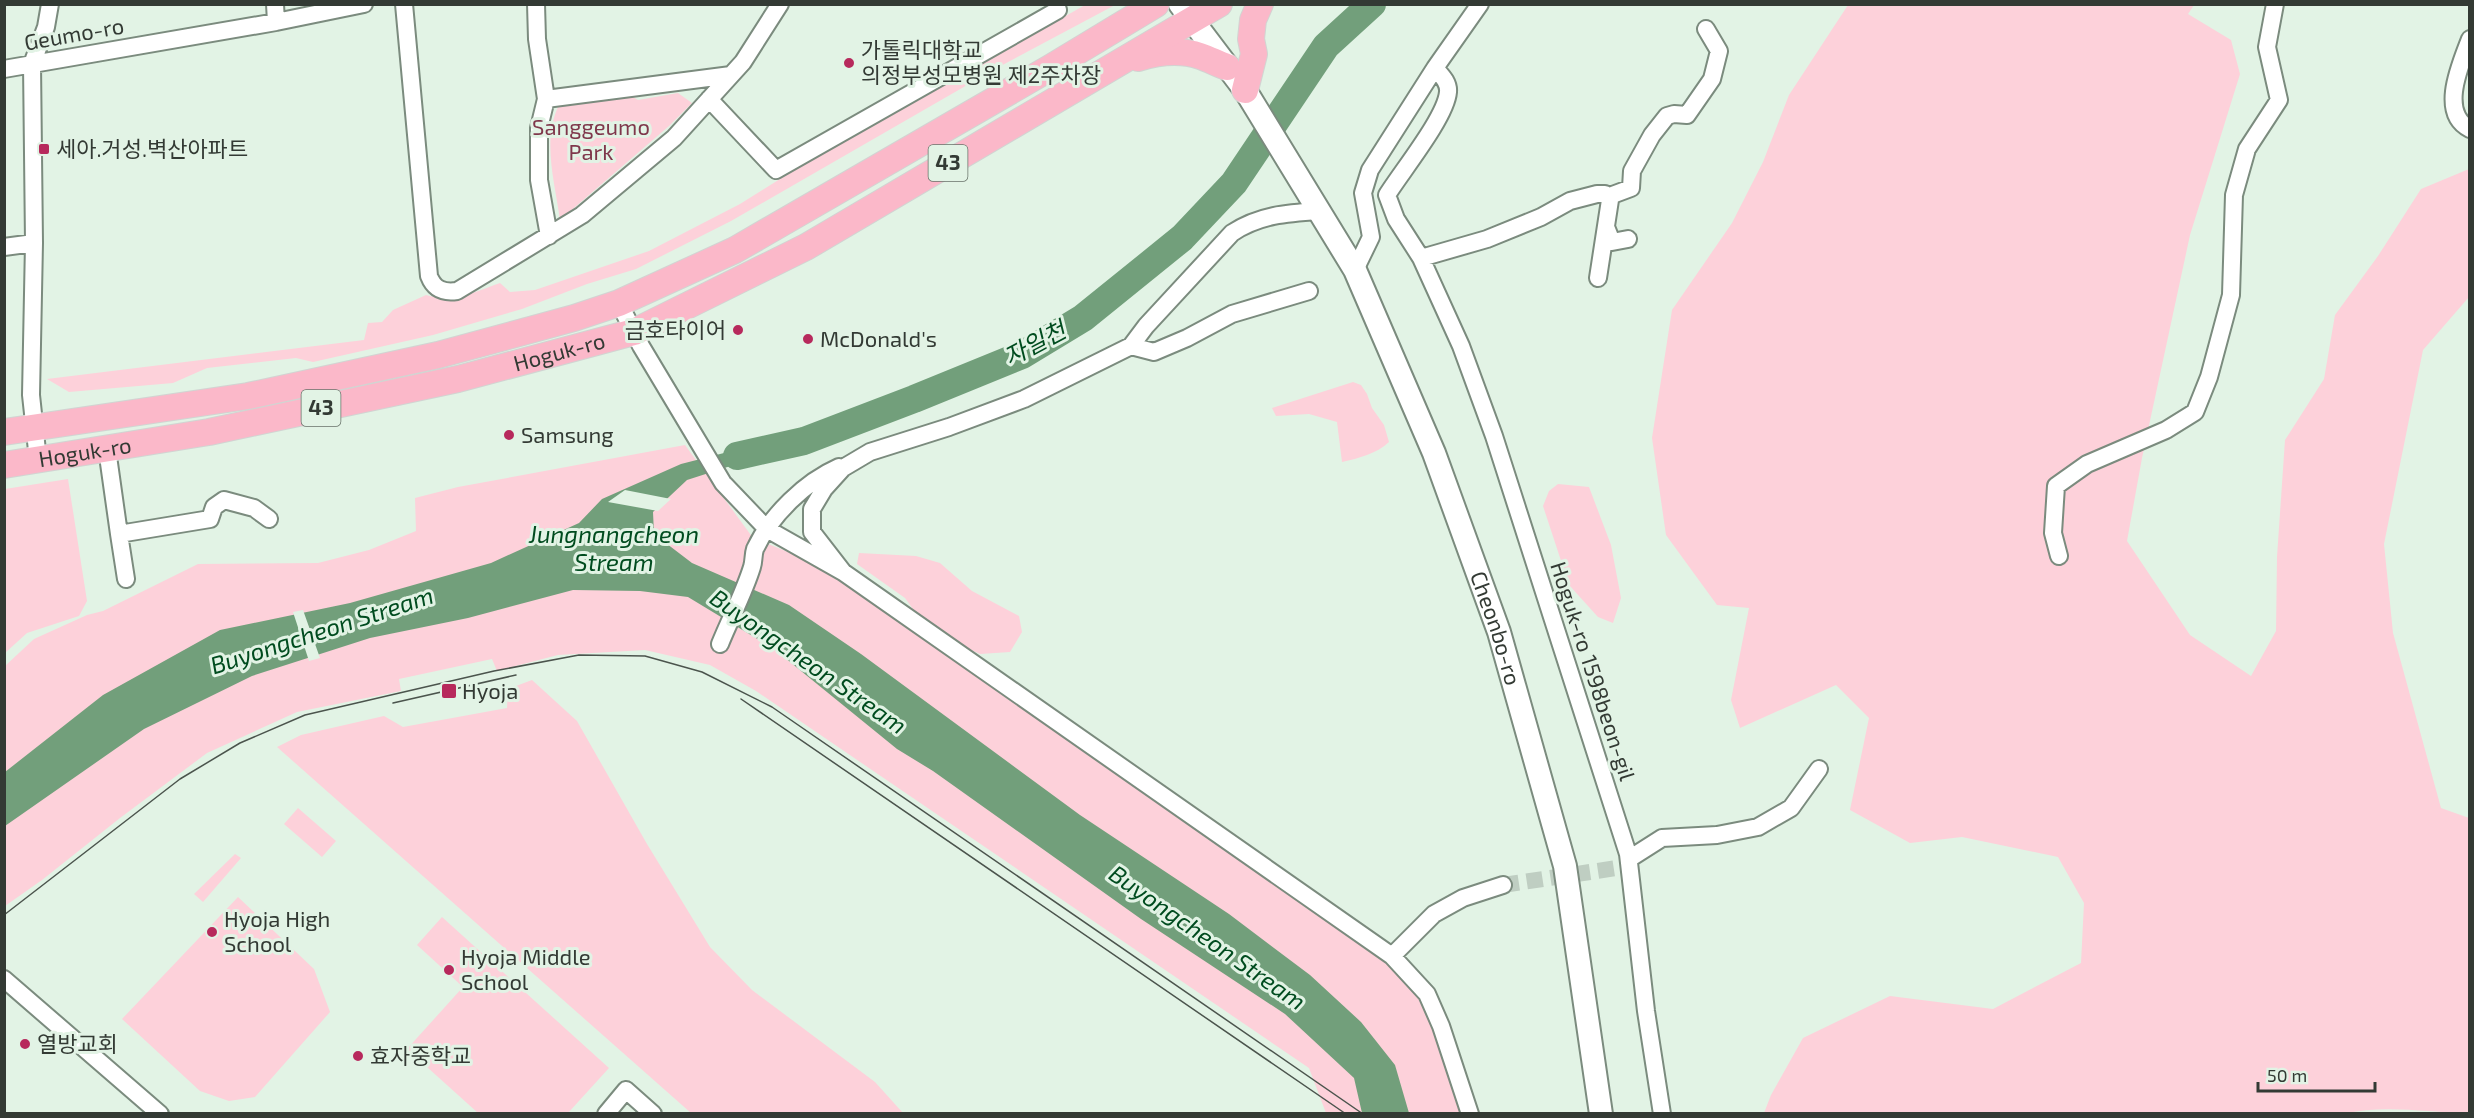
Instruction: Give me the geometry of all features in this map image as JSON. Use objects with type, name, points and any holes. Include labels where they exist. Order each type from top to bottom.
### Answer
[{"type":"main road","name":"Hoguk-ro","points":[[4,432],[258,394],[438,355],[574,318],[619,303],[735,250],[1156,4]]},
{"type":"main road","name":"Hoguk-ro","points":[[4,465],[209,432],[458,379],[634,332],[806,247],[1112,66],[1185,12],[1219,4]]},
{"type":"main road","points":[[1245,90],[1254,54],[1251,39],[1253,20],[1260,4]]},
{"type":"main road","points":[[1185,12],[1245,90]]},
{"type":"main road","points":[[1112,66],[1155,53],[1176,51],[1201,56],[1227,67]]},
{"type":"main road","name":"Cheonbo-ro","points":[[1245,90],[1355,270],[1434,453],[1499,632],[1565,866],[1601,1113]]},
{"type":"main road","points":[[701,299],[692,290],[696,281],[721,268],[728,262],[735,250]]},
{"type":"street","points":[[38,460],[31,395],[34,243],[33,64],[46,27],[50,4]]},
{"type":"street","points":[[274,4],[276,22]]},
{"type":"street","name":"Geumo-ro","points":[[4,69],[276,22],[364,4]]},
{"type":"street","points":[[404,4],[432,283],[443,292],[457,291],[582,215],[674,138],[743,62],[780,4]]},
{"type":"street","points":[[536,4],[537,39],[546,99],[539,128],[538,160],[542,205],[549,236]]},
{"type":"street","points":[[709,99],[776,170],[1058,10],[1056,4]]},
{"type":"street","points":[[1355,270],[1371,237],[1363,193],[1370,171],[1435,68],[1480,4]]},
{"type":"street","points":[[2059,556],[2053,533],[2056,486],[2087,464],[2166,430],[2195,412],[2209,377],[2230,295],[2234,195],[2247,149],[2279,100],[2267,47],[2275,4]]},
{"type":"street","points":[[1607,197],[1631,188],[1632,171],[1652,135],[1667,116],[1687,115],[1712,79],[1719,51],[1707,29]]},
{"type":"street","points":[[2469,39],[2460,65],[2453,100],[2462,126],[2469,129]]},
{"type":"street","name":"Hoguk-ro 1598beon-gil","points":[[1435,68],[1447,83],[1448,93],[1438,117],[1388,195],[1396,219],[1421,258],[1461,346],[1494,436],[1629,859],[1646,1011],[1662,1113]]},
{"type":"street","points":[[546,99],[731,75]]},
{"type":"street","points":[[1421,258],[1487,239],[1541,217],[1570,201],[1605,194],[1610,200],[1598,278]]},
{"type":"street","points":[[720,644],[752,567],[754,551],[767,529],[798,494],[824,473],[870,452],[949,427],[1024,399],[1131,346],[1146,326],[1232,233],[1249,222],[1286,213],[1319,211]]},
{"type":"street","points":[[1606,227],[1612,242],[1628,239]]},
{"type":"street","points":[[4,247],[34,243]]},
{"type":"street","points":[[1131,346],[1154,352],[1187,338],[1232,314],[1309,291]]},
{"type":"street","points":[[619,303],[723,483],[767,529],[843,573],[1392,957],[1427,993],[1441,1026],[1470,1113]]},
{"type":"street","points":[[107,448],[126,579]]},
{"type":"street","points":[[843,573],[812,532],[813,509],[824,489],[843,468],[870,452]]},
{"type":"street","points":[[119,534],[210,519],[214,507],[224,500],[254,508],[269,519]]},
{"type":"street","points":[[1629,859],[1662,838],[1717,835],[1758,827],[1791,808],[1819,769]]},
{"type":"street","points":[[1392,957],[1434,914],[1463,898],[1503,885]]},
{"type":"street","points":[[4,979],[160,1113]]},
{"type":"street","points":[[606,1113],[626,1090],[653,1113]]},
{"type":"green space","points":[[1085,5],[1115,5],[995,69],[731,221],[636,269],[587,284],[522,309],[433,335],[313,362],[296,358],[207,368],[173,383],[69,392],[47,379],[364,340],[368,323],[382,322],[393,310],[426,295],[454,297],[500,283],[510,292],[535,290],[649,251],[740,204],[788,174]]},
{"type":"green space","points":[[1848,5],[2194,5],[2188,14],[2231,40],[2240,74],[2190,235],[2142,458],[2127,541],[2190,635],[2251,676],[2276,631],[2277,557],[2285,440],[2324,379],[2335,315],[2378,256],[2421,189],[2469,169],[2469,297],[2423,350],[2384,544],[2393,633],[2441,808],[2469,818],[2469,1113],[2390,1109],[2344,1114],[1764,1113],[1771,1095],[1803,1038],[1890,996],[1993,1009],[2081,963],[2084,903],[2058,857],[1962,837],[1910,843],[1850,810],[1869,718],[1836,685],[1740,728],[1731,700],[1749,608],[1717,605],[1666,535],[1652,438],[1672,310],[1732,223],[1763,162],[1789,95]]},
{"type":"green space","name":"Sanggeumo Park","points":[[626,93],[638,100],[678,93],[692,103],[669,126],[560,220],[550,145],[554,117],[560,103]]},
{"type":"green space","points":[[1353,382],[1361,385],[1367,394],[1372,408],[1384,425],[1389,442],[1379,450],[1361,457],[1342,462],[1337,422],[1309,414],[1276,416],[1272,408]]},
{"type":"green space","points":[[685,445],[753,538],[808,560],[844,580],[1381,955],[1424,996],[1466,1113],[1326,1113],[1309,1068],[756,691],[710,665],[645,650],[558,655],[497,671],[492,659],[399,679],[401,691],[297,712],[207,753],[5,906],[5,666],[34,639],[87,615],[103,611],[198,564],[318,563],[369,550],[416,531],[415,498],[458,487]]},
{"type":"green space","points":[[68,479],[87,601],[79,616],[27,633],[5,653],[5,489]]},
{"type":"green space","points":[[1558,484],[1589,487],[1611,545],[1621,598],[1613,623],[1598,617],[1569,585],[1543,506],[1549,491]]},
{"type":"green space","points":[[859,553],[916,556],[940,563],[972,591],[1019,616],[1022,632],[1010,652],[980,654],[960,645],[918,616],[905,598],[857,564]]},
{"type":"green space","points":[[532,680],[577,721],[647,844],[710,947],[752,990],[875,1082],[903,1113],[691,1113],[277,747],[301,735],[384,716],[403,727],[507,708],[508,689]]},
{"type":"green space","points":[[298,808],[336,841],[322,857],[284,824]]},
{"type":"green space","points":[[235,854],[241,858],[203,902],[194,894]]},
{"type":"green space","points":[[238,897],[314,969],[330,1012],[255,1097],[229,1101],[200,1091],[122,1019]]},
{"type":"green space","points":[[442,917],[609,1068],[568,1113],[478,1113],[407,1049],[463,987],[417,945]]},
{"type":"water","name":"Jungnangcheon Stream","points":[[771,441],[774,452],[687,480],[653,512],[654,534],[692,563],[789,605],[861,654],[1080,815],[1229,914],[1310,975],[1361,1022],[1395,1065],[1409,1113],[1362,1113],[1354,1078],[1285,1014],[1141,919],[933,771],[897,749],[774,649],[688,597],[640,591],[573,590],[468,618],[370,638],[252,676],[144,729],[5,826],[5,772],[103,695],[220,630],[350,603],[491,563],[579,523],[602,499],[681,464]]},
{"type":"pier","points":[[625,490],[671,499],[658,511],[608,502]]},
{"type":"pier","points":[[303,610],[320,658],[309,661],[293,612]]},
{"type":"waterway","name":"자일천","points":[[737,456],[804,441],[914,399],[1022,355],[1083,318],[1182,238],[1234,183],[1326,46],[1372,4]]},
{"type":"tunnel","points":[[1503,885],[1630,866]]},
{"type":"tram line","points":[[4,915],[180,779],[240,743],[305,715],[494,671],[579,655],[645,656],[702,672],[772,707],[1363,1114]]},
{"type":"tram line","points":[[393,703],[516,675]]},
{"type":"tram line","points":[[741,699],[1346,1114]]},
{"type":"place","name":"가톨릭대학교 의정부성모병원 제2주차장","points":[[849,63]]},
{"type":"place","name":"세아.거성.벽산아파트","points":[[44,149]]},
{"type":"place","name":"금호타이어","points":[[738,330]]},
{"type":"place","name":"McDonald's","points":[[808,339]]},
{"type":"place","name":"Samsung","points":[[509,435]]},
{"type":"place","name":"Hyoja","points":[[449,691]]},
{"type":"place","name":"Hyoja High School","points":[[212,932]]},
{"type":"place","name":"Hyoja Middle School","points":[[449,970]]},
{"type":"place","name":"열방교회","points":[[25,1044]]},
{"type":"place","name":"효자중학교","points":[[358,1056]]},
{"type":"water label","name":"Buyongcheon Stream","points":[[322,631]]},
{"type":"water label","name":"Buyongcheon Stream","points":[[808,662]]},
{"type":"water label","name":"Buyongcheon Stream","points":[[1207,938]]}]
